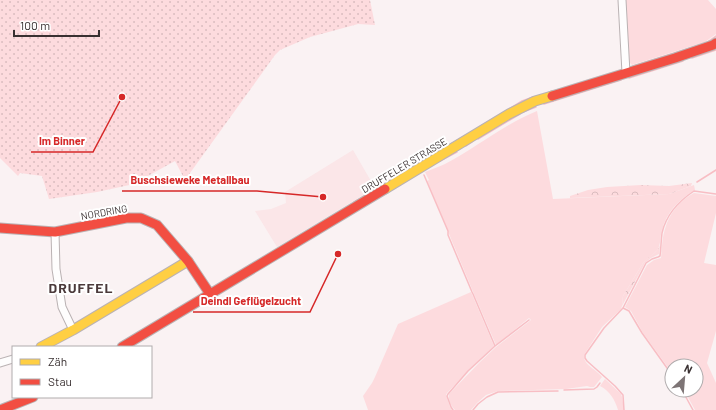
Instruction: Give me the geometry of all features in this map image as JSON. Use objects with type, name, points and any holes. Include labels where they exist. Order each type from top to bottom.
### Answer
[{"type":"street","points":[[622,0],[626,73]]},
{"type":"street","name":"DRUFFELER STRASSE","points":[[124,346],[514,111],[535,101],[675,58],[716,43]]},
{"type":"street","name":"NORDRING","points":[[0,228],[55,232],[126,218],[141,218],[157,225],[188,261],[210,294]]},
{"type":"street","points":[[55,232],[56,269],[62,307],[73,330]]},
{"type":"street","points":[[42,346],[73,330],[188,261]]},
{"type":"street","points":[[0,363],[12,359]]},
{"type":"street","points":[[3,410],[31,398]]},
{"type":"shaded area","points":[[353,150],[375,188],[277,247],[255,211],[271,209],[286,203],[285,192]]},
{"type":"green space","points":[[0,0],[370,0],[375,25],[358,24],[310,37],[280,50],[185,180],[175,161],[146,177],[148,181],[97,192],[49,199],[42,176],[20,173],[18,176],[0,158]]},
{"type":"green space","points":[[624,0],[708,0],[716,9],[716,34],[705,42],[632,65],[628,61]]},
{"type":"green space","points":[[537,111],[553,199],[669,194],[694,185],[695,190],[679,202],[670,212],[661,232],[658,249],[643,263],[623,296],[621,309],[602,327],[584,355],[586,362],[602,377],[594,387],[587,386],[566,389],[498,391],[486,395],[471,410],[455,410],[450,403],[449,394],[496,347],[531,320],[529,318],[496,345],[427,181],[429,180],[425,172],[445,164],[502,129]]},
{"type":"green space","points":[[692,183],[691,186],[669,194],[570,198],[570,196],[588,190],[607,187],[641,185],[669,186]]},
{"type":"green space","points":[[694,193],[716,196],[716,213],[704,263],[716,265],[716,331],[707,363],[716,383],[716,410],[695,410],[688,398],[704,398],[704,358],[664,358],[664,362],[643,333],[631,311],[625,307],[647,265],[654,260],[661,258],[664,232],[669,218],[684,199]]},
{"type":"green space","points":[[660,245],[659,254],[645,263],[622,306],[623,296],[643,263],[656,251]]},
{"type":"green space","points":[[471,292],[494,346],[447,393],[446,395],[452,410],[368,410],[363,396],[375,377],[398,324]]},
{"type":"green space","points":[[605,379],[621,394],[624,410],[618,410],[612,396],[607,390],[600,386]]},
{"type":"waterway","points":[[633,66],[706,43],[716,36]]},
{"type":"waterway","points":[[692,58],[716,50]]},
{"type":"waterway","points":[[629,78],[683,61]]},
{"type":"waterway","points":[[544,104],[621,80]]},
{"type":"waterway","points":[[476,129],[522,101],[533,97]]},
{"type":"waterway","points":[[523,112],[536,107]]},
{"type":"waterway","points":[[478,139],[520,114]]},
{"type":"waterway","points":[[383,185],[466,135]]},
{"type":"waterway","points":[[466,146],[472,142]]},
{"type":"waterway","points":[[440,161],[457,152]]},
{"type":"waterway","points":[[697,182],[716,170]]},
{"type":"waterway","points":[[424,175],[495,346],[468,371],[448,394],[447,396],[453,410]]},
{"type":"waterway","points":[[354,202],[373,191]]},
{"type":"waterway","points":[[624,410],[623,395],[587,361],[585,355],[604,328],[623,308],[646,263],[660,256],[664,226],[674,209],[683,199],[694,191],[716,194]]},
{"type":"waterway","points":[[623,308],[629,311],[642,333],[664,364]]},
{"type":"waterway","points":[[495,346],[529,320]]},
{"type":"waterway","points":[[564,390],[594,389],[600,383]]},
{"type":"waterway","points":[[473,410],[487,397],[498,392],[558,391]]},
{"type":"waterway","points":[[686,398],[693,410]]},
{"type":"traffic: slow","points":[[385,189],[509,114],[535,101],[552,96]]},
{"type":"traffic: slow","points":[[43,346],[73,330],[188,261]]},
{"type":"traffic: jam","points":[[552,96],[675,58],[716,43]]},
{"type":"traffic: jam","points":[[124,346],[385,189]]},
{"type":"traffic: jam","points":[[0,228],[55,232],[126,218],[141,218],[157,225],[188,261],[210,294]]},
{"type":"traffic: jam","points":[[0,410],[30,398]]},
{"type":"place","name":"Im Binner","points":[[122,97]]},
{"type":"place","name":"Buschsieweke Metallbau","points":[[323,197]]},
{"type":"place","name":"Deindl Geflügelzucht","points":[[338,254]]},
{"type":"district","name":"DRUFFEL","points":[[81,288]]}]
